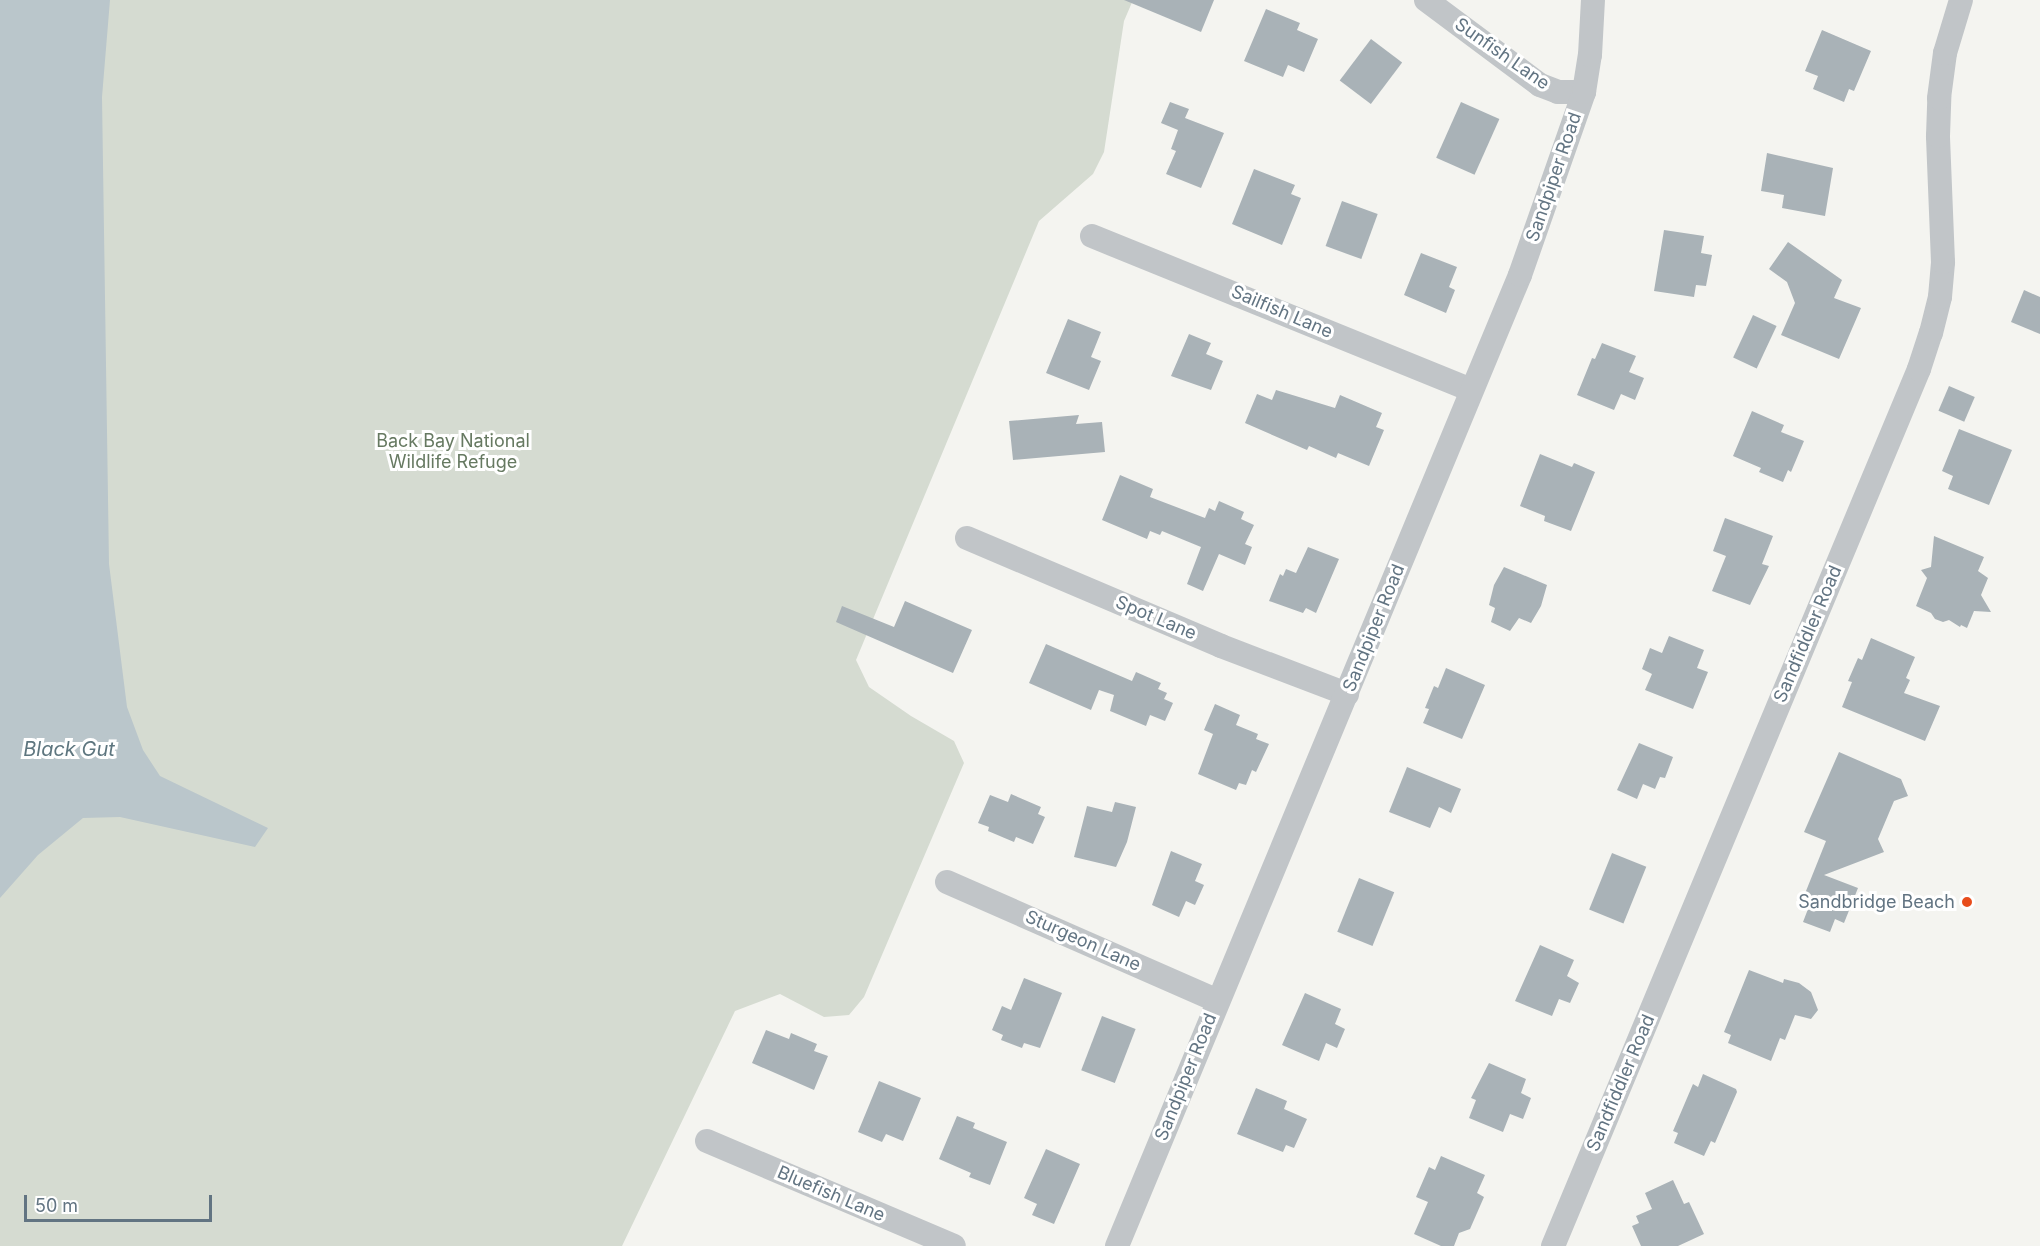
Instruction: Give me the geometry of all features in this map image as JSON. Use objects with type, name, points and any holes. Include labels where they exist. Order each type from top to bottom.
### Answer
[{"type":"street","name":"Sunfish Lane","points":[[1426,0],[1540,85],[1558,92],[1584,92]]},
{"type":"street","name":"Sandpiper Road","points":[[1117,1246],[1520,275],[1584,92],[1590,55],[1593,0]]},
{"type":"street","name":"Sandfiddler Road","points":[[1552,1246],[1919,369],[1931,333],[1940,297],[1943,262],[1938,136],[1939,98],[1945,53],[1961,0]]},
{"type":"street","name":"Sailfish Lane","points":[[1092,236],[1471,390]]},
{"type":"street","name":"Spot Lane","points":[[967,538],[1221,646],[1347,694]]},
{"type":"street","name":"Sturgeon Lane","points":[[947,882],[1218,1001]]},
{"type":"street","name":"Bluefish Lane","points":[[707,1141],[954,1246]]},
{"type":"green space","name":"Back Bay National Wildlife Refuge","points":[[0,0],[1133,0],[1124,21],[1104,152],[1093,174],[1039,221],[856,660],[869,687],[911,716],[954,741],[964,763],[864,997],[849,1015],[824,1017],[780,994],[735,1011],[622,1246],[0,1246]]},
{"type":"water","name":"Black Gut","points":[[0,0],[110,0],[102,97],[109,564],[127,707],[143,750],[160,776],[268,828],[255,847],[120,817],[83,818],[38,855],[0,898]]},
{"type":"building","points":[[1124,0],[1214,0],[1201,32]]},
{"type":"building","points":[[1266,9],[1300,23],[1297,30],[1318,39],[1304,72],[1288,65],[1283,77],[1244,61]]},
{"type":"building","points":[[1822,30],[1871,51],[1854,91],[1849,89],[1844,102],[1813,89],[1818,76],[1805,71]]},
{"type":"building","points":[[1371,39],[1402,62],[1371,104],[1340,81]]},
{"type":"building","points":[[1170,102],[1189,109],[1185,118],[1224,133],[1201,188],[1166,174],[1176,151],[1171,149],[1178,130],[1161,123]]},
{"type":"building","points":[[1461,102],[1499,119],[1475,175],[1436,158]]},
{"type":"building","points":[[1767,153],[1833,168],[1825,216],[1782,208],[1784,195],[1761,191]]},
{"type":"building","points":[[1254,169],[1295,185],[1291,194],[1301,198],[1282,245],[1232,224]]},
{"type":"building","points":[[1342,201],[1378,214],[1361,259],[1326,246]]},
{"type":"building","points":[[1664,230],[1704,236],[1701,253],[1712,255],[1706,286],[1696,285],[1694,297],[1654,291]]},
{"type":"building","points":[[1788,242],[1842,280],[1834,298],[1861,308],[1839,359],[1781,335],[1795,303],[1787,282],[1769,269]]},
{"type":"building","points":[[1421,253],[1457,267],[1449,287],[1455,290],[1446,313],[1404,295]]},
{"type":"building","points":[[2024,290],[2040,297],[2040,334],[2011,322]]},
{"type":"building","points":[[1753,315],[1777,326],[1757,369],[1733,358]]},
{"type":"building","points":[[1068,319],[1101,332],[1091,357],[1101,361],[1089,390],[1046,373]]},
{"type":"building","points":[[1189,334],[1211,343],[1206,354],[1223,361],[1211,390],[1171,376]]},
{"type":"building","points":[[1602,343],[1636,356],[1629,372],[1644,378],[1635,400],[1621,394],[1614,410],[1577,395],[1592,358],[1595,359]]},
{"type":"building","points":[[1949,386],[1975,397],[1964,422],[1938,411]]},
{"type":"building","points":[[1276,390],[1335,408],[1340,395],[1382,413],[1376,427],[1384,430],[1369,466],[1338,453],[1336,458],[1309,446],[1307,450],[1245,423],[1257,394],[1272,400]]},
{"type":"building","points":[[1752,411],[1784,425],[1781,432],[1804,441],[1791,472],[1788,470],[1783,482],[1759,472],[1761,468],[1733,456]]},
{"type":"building","points":[[1079,415],[1076,424],[1102,422],[1105,452],[1013,460],[1009,421]]},
{"type":"building","points":[[1959,429],[2012,450],[1989,505],[1948,489],[1953,476],[1942,471]]},
{"type":"building","points":[[1540,454],[1572,467],[1574,463],[1595,472],[1571,531],[1544,521],[1545,516],[1520,506]]},
{"type":"building","points":[[1120,475],[1153,489],[1150,497],[1205,518],[1209,508],[1215,511],[1219,501],[1244,512],[1241,519],[1254,525],[1245,544],[1252,547],[1245,565],[1219,554],[1203,591],[1187,584],[1201,547],[1162,531],[1160,535],[1150,531],[1147,539],[1102,520]]},
{"type":"building","points":[[1725,518],[1773,536],[1762,564],[1769,566],[1750,605],[1712,591],[1726,556],[1713,551]]},
{"type":"building","points":[[1934,536],[1984,557],[1978,571],[1988,578],[1981,595],[1991,612],[1974,611],[1967,628],[1961,625],[1960,627],[1949,620],[1943,622],[1935,619],[1931,613],[1916,606],[1927,578],[1921,570],[1931,567]]},
{"type":"building","points":[[1308,547],[1339,559],[1316,613],[1306,608],[1303,613],[1269,601],[1280,574],[1283,576],[1286,569],[1296,573]]},
{"type":"building","points":[[1504,567],[1547,585],[1541,606],[1531,623],[1519,618],[1510,631],[1491,622],[1495,608],[1489,605],[1494,585]]},
{"type":"building","points":[[905,601],[972,630],[953,673],[836,622],[842,606],[894,627]]},
{"type":"building","points":[[1669,636],[1704,650],[1697,668],[1708,672],[1693,709],[1645,690],[1652,674],[1642,669],[1650,648],[1662,653]]},
{"type":"building","points":[[1871,638],[1915,657],[1906,678],[1910,680],[1904,693],[1940,706],[1925,741],[1842,707],[1852,682],[1848,681],[1858,658],[1862,660]]},
{"type":"building","points":[[1046,644],[1132,681],[1136,672],[1161,683],[1158,689],[1167,693],[1164,699],[1173,703],[1165,721],[1150,715],[1146,726],[1110,711],[1114,695],[1099,690],[1091,710],[1029,683]]},
{"type":"building","points":[[1446,668],[1485,685],[1462,739],[1423,723],[1429,709],[1425,708],[1434,686],[1438,688]]},
{"type":"building","points":[[1215,704],[1240,715],[1236,725],[1258,734],[1256,739],[1269,744],[1256,772],[1252,770],[1246,785],[1239,783],[1236,790],[1198,774],[1213,734],[1204,730]]},
{"type":"building","points":[[1639,743],[1673,757],[1665,778],[1660,777],[1655,789],[1643,784],[1637,799],[1617,790]]},
{"type":"building","points":[[1839,752],[1901,779],[1908,796],[1894,801],[1878,839],[1884,852],[1824,875],[1858,888],[1844,923],[1835,919],[1830,932],[1803,922],[1808,909],[1800,906],[1826,841],[1804,832]]},
{"type":"building","points":[[1407,767],[1461,789],[1451,813],[1439,807],[1430,828],[1389,812]]},
{"type":"building","points":[[1011,794],[1041,807],[1038,814],[1045,817],[1033,844],[1016,837],[1014,842],[988,831],[989,827],[978,823],[990,795],[1008,802]]},
{"type":"building","points":[[1115,802],[1136,807],[1127,842],[1116,867],[1074,857],[1087,806],[1112,812]]},
{"type":"building","points":[[1171,851],[1202,864],[1195,881],[1204,885],[1195,905],[1186,901],[1179,917],[1152,905]]},
{"type":"building","points":[[1612,853],[1646,867],[1623,923],[1589,910]]},
{"type":"building","points":[[1359,878],[1394,892],[1373,946],[1337,932]]},
{"type":"building","points":[[1540,945],[1574,960],[1567,976],[1579,983],[1570,1003],[1559,999],[1552,1016],[1515,1001]]},
{"type":"building","points":[[1749,970],[1783,983],[1784,979],[1799,983],[1811,992],[1818,1010],[1811,1019],[1795,1015],[1785,1040],[1780,1038],[1771,1061],[1728,1043],[1731,1035],[1724,1032]]},
{"type":"building","points":[[1024,978],[1062,993],[1040,1048],[1024,1043],[1022,1048],[1001,1040],[1003,1035],[992,1030],[1002,1006],[1011,1010]]},
{"type":"building","points":[[1305,993],[1341,1009],[1335,1024],[1345,1029],[1337,1048],[1326,1043],[1319,1061],[1282,1045]]},
{"type":"building","points":[[1102,1016],[1136,1029],[1115,1083],[1081,1070]]},
{"type":"building","points":[[766,1030],[789,1039],[791,1033],[817,1044],[814,1051],[828,1056],[814,1090],[752,1063]]},
{"type":"building","points":[[1489,1063],[1526,1079],[1521,1093],[1531,1098],[1523,1119],[1510,1114],[1503,1132],[1469,1118],[1476,1100],[1471,1098]]},
{"type":"building","points":[[1703,1074],[1736,1089],[1737,1092],[1715,1143],[1711,1141],[1704,1156],[1674,1143],[1678,1133],[1673,1131],[1693,1084],[1698,1087]]},
{"type":"building","points":[[879,1081],[921,1098],[903,1141],[886,1134],[882,1142],[858,1132]]},
{"type":"building","points":[[1256,1088],[1287,1101],[1284,1109],[1307,1119],[1294,1148],[1286,1145],[1283,1152],[1237,1134]]},
{"type":"building","points":[[957,1116],[975,1123],[973,1128],[1007,1142],[990,1185],[969,1177],[971,1173],[939,1159]]},
{"type":"building","points":[[1046,1149],[1080,1164],[1054,1224],[1032,1215],[1037,1204],[1024,1198]]},
{"type":"building","points":[[1441,1156],[1485,1175],[1477,1193],[1484,1197],[1470,1229],[1459,1233],[1454,1246],[1441,1246],[1414,1234],[1428,1202],[1416,1197],[1429,1167],[1435,1170]]},
{"type":"building","points":[[1673,1180],[1684,1204],[1689,1202],[1704,1234],[1678,1246],[1641,1246],[1632,1226],[1639,1223],[1636,1216],[1652,1209],[1645,1193]]},
{"type":"place","name":"Sandbridge Beach","points":[[1967,902]]}]
